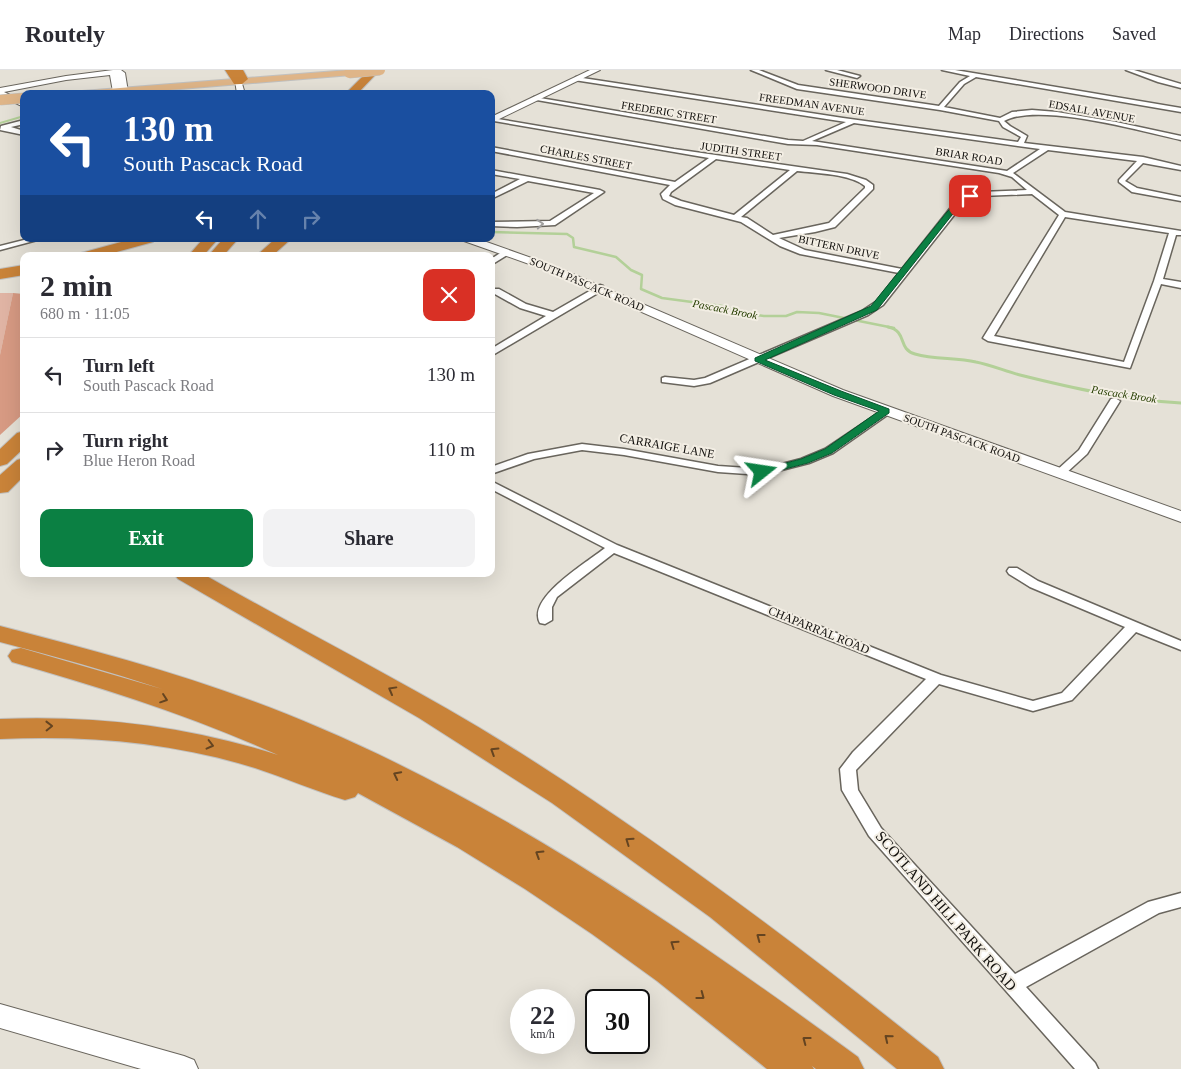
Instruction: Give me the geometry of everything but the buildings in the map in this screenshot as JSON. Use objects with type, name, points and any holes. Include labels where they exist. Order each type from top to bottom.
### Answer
[{"type":"highway","points":[[365,89],[375,70]]},
{"type":"highway","points":[[365,89],[389,70]]},
{"type":"highway","points":[[101,252],[137,242]]},
{"type":"highway","points":[[199,252],[208,242]]},
{"type":"highway","points":[[219,252],[228,242]]},
{"type":"highway","points":[[268,252],[280,242]]},
{"type":"highway","points":[[0,274],[20,271]]},
{"type":"highway","points":[[0,286],[20,286]]},
{"type":"highway","points":[[0,460],[20,440]]},
{"type":"highway","points":[[0,487],[20,468]]},
{"type":"highway","points":[[191,577],[456,727],[586,811],[761,938],[925,1069]]},
{"type":"highway","points":[[211,577],[268,620]]},
{"type":"highway","points":[[0,634],[113,664],[207,694],[310,734],[417,785],[486,823],[602,894],[704,964],[845,1069]]},
{"type":"highway","points":[[0,650],[176,703],[302,754],[375,788],[459,833],[591,916],[685,983],[795,1069]]},
{"type":"highway","points":[[0,729],[59,726],[124,730],[191,741],[272,763],[323,781],[388,809],[591,916]]},
{"type":"main road","points":[[121,90],[237,76],[380,70]]},
{"type":"main road","points":[[0,100],[20,98]]},
{"type":"street","points":[[495,119],[596,70]]},
{"type":"street","name":"SHERWOOD DRIVE","points":[[754,70],[797,86],[940,108],[1001,120]]},
{"type":"street","points":[[829,70],[857,76]]},
{"type":"street","points":[[945,70],[1181,110]]},
{"type":"street","points":[[1129,70],[1153,79],[1181,86]]},
{"type":"street","points":[[0,92],[117,71]]},
{"type":"street","points":[[117,71],[114,74],[121,90]]},
{"type":"street","points":[[940,108],[962,83],[975,75]]},
{"type":"street","points":[[237,76],[240,90]]},
{"type":"street","name":"FREEDMAN AVENUE","points":[[576,79],[855,122],[1143,159],[1181,168]]},
{"type":"street","points":[[0,92],[20,103]]},
{"type":"street","name":"FREDERIC STREET","points":[[534,100],[800,143]]},
{"type":"street","name":"EDSALL AVENUE","points":[[1001,120],[1003,116],[1020,111],[1048,112],[1181,138]]},
{"type":"street","name":"JUDITH STREET","points":[[495,120],[715,157],[857,178],[869,185],[869,189],[832,225],[815,230],[773,237]]},
{"type":"street","points":[[1001,120],[1005,126],[1020,132],[1025,137],[1020,144]]},
{"type":"street","points":[[800,143],[855,122]]},
{"type":"street","points":[[1,128],[20,123]]},
{"type":"street","points":[[1,128],[20,132]]},
{"type":"street","name":"BRIAR ROAD","points":[[800,143],[817,143],[1008,174],[1063,214],[1177,233]]},
{"type":"street","points":[[1008,174],[1046,148]]},
{"type":"street","name":"CHARLES STREET","points":[[495,150],[676,184]]},
{"type":"street","points":[[676,184],[715,157]]},
{"type":"street","points":[[1143,159],[1121,181],[1135,190],[1181,198]]},
{"type":"street","points":[[736,217],[795,169]]},
{"type":"street","points":[[495,173],[600,192],[552,223],[495,224]]},
{"type":"street","points":[[495,195],[528,178]]},
{"type":"street","name":"BITTERN DRIVE","points":[[676,184],[666,194],[666,197],[671,201],[736,217],[752,223],[788,246],[803,252],[904,272]]},
{"type":"street","points":[[666,380],[694,383],[707,381],[874,308],[963,198],[981,194],[1033,192]]},
{"type":"street","points":[[1063,214],[988,338],[1127,366],[1177,233]]},
{"type":"street","points":[[0,248],[25,242]]},
{"type":"street","name":"SOUTH PASCACK ROAD","points":[[477,242],[600,288],[758,360],[838,393],[1181,517]]},
{"type":"street","points":[[495,260],[508,252]]},
{"type":"street","points":[[1158,281],[1181,285]]},
{"type":"street","points":[[495,351],[600,288]]},
{"type":"street","points":[[496,291],[523,306],[554,316]]},
{"type":"street","points":[[1060,473],[1083,452],[1115,401]]},
{"type":"street","name":"CARRAIGE LANE","points":[[495,470],[532,456],[582,447],[624,452],[718,469],[762,472],[805,461],[829,451],[886,411]]},
{"type":"street","name":"CHAPARRAL ROAD","points":[[495,486],[613,548],[936,678],[1033,706],[1067,697],[1134,626]]},
{"type":"street","points":[[545,620],[545,608],[552,595],[613,548]]},
{"type":"street","points":[[1013,571],[1034,584],[1181,646]]},
{"type":"street","name":"SCOTLAND HILL PARK ROAD","points":[[936,678],[858,756],[848,769],[850,790],[875,832],[1088,1069]]},
{"type":"street","points":[[1012,985],[1154,907],[1181,900]]},
{"type":"street","points":[[0,1016],[184,1069]]},
{"type":"shaded area","points":[[0,293],[13,293],[0,355]]},
{"type":"shaded area","points":[[13,293],[20,294],[20,417],[0,435],[0,355]]},
{"type":"waterway","name":"Pascack Brook","points":[[0,123],[20,117]]},
{"type":"waterway","name":"Pascack Brook","points":[[495,232],[567,234],[573,238],[574,247],[616,257],[631,270],[642,275],[641,289],[662,298],[722,306],[743,313],[764,316],[786,316],[797,312],[819,313],[894,328]]},
{"type":"waterway","name":"Pascack Brook","points":[[888,327],[898,332],[909,352],[915,354],[976,362],[1020,375],[1099,393],[1181,403]]},
{"type":"route","points":[[762,472],[805,461],[829,451],[886,411],[794,376],[758,360],[874,308],[949,214],[963,198],[970,196]]}]
